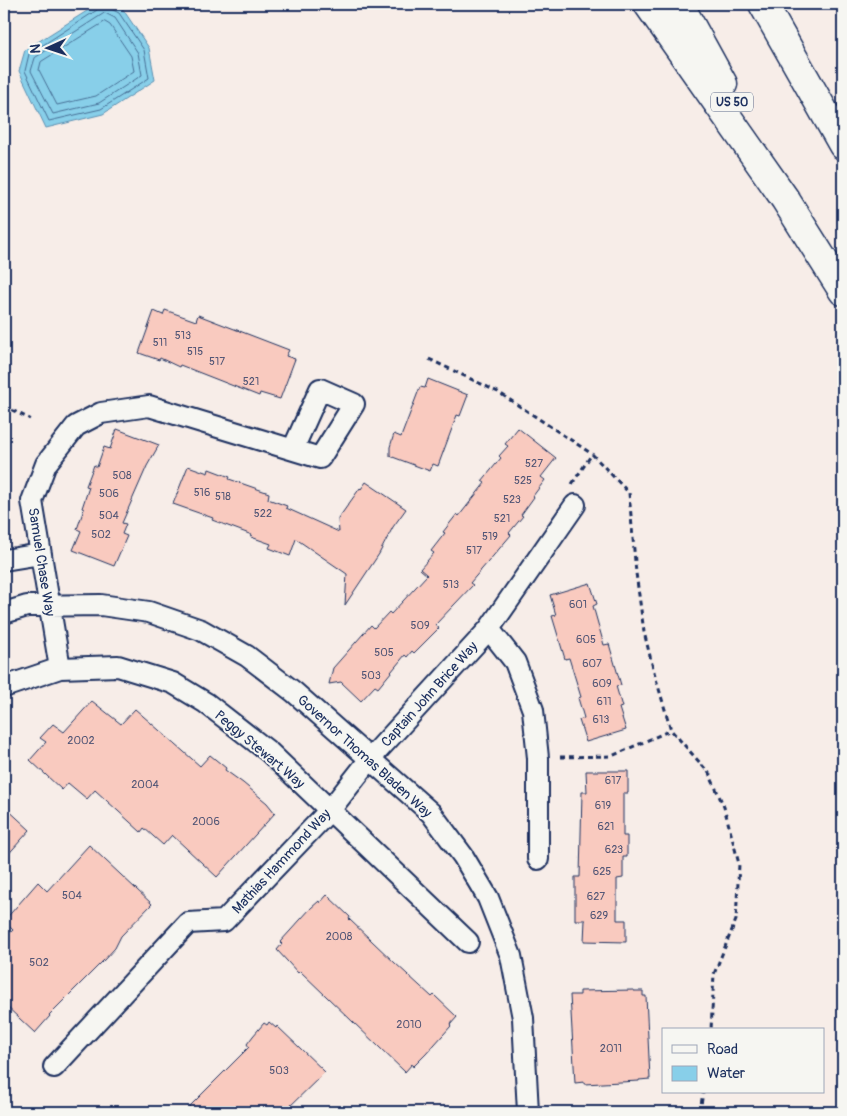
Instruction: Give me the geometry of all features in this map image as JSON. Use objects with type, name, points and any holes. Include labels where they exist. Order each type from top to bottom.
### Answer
[{"type":"highway","points":[[648,4],[785,199]]},
{"type":"highway","name":"US 50","points":[[679,4],[785,199],[843,292]]},
{"type":"highway","points":[[763,4],[843,145]]},
{"type":"highway","points":[[778,4],[843,136]]},
{"type":"street","name":"Samuel Chase Way","points":[[60,668],[32,501],[46,464],[76,426],[101,413],[149,406],[293,449]]},
{"type":"street","name":"Captain John Brice Way","points":[[370,760],[489,629],[574,505]]},
{"type":"street","points":[[4,560],[41,554]]},
{"type":"street","name":"Governor Thomas Bladen Way","points":[[4,613],[27,606],[100,605],[149,612],[200,630],[247,656],[294,692],[431,813],[463,856],[488,898],[511,956],[523,1018],[528,1112]]},
{"type":"street","name":"Captain John Brice Way","points":[[489,629],[515,662],[533,710],[538,758],[538,859]]},
{"type":"street","name":"Peggy Stewart Way","points":[[4,687],[60,668],[118,666],[173,682],[206,703],[269,752],[468,942]]},
{"type":"street","name":"Mathias Hammond Way","points":[[54,1067],[188,923],[224,921],[330,810],[370,760]]},
{"type":"path","points":[[429,359],[498,392],[592,454],[629,493],[636,573],[644,632],[672,730],[709,773],[724,807],[738,864],[736,920],[714,974],[711,1028]]},
{"type":"path","points":[[4,406],[30,419]]},
{"type":"path","points":[[574,505],[566,492],[592,454]]},
{"type":"path","points":[[538,758],[612,756],[672,730]]},
{"type":"path","points":[[700,1112],[703,1094]]},
{"type":"water","points":[[98,4],[108,4],[122,8],[149,48],[155,80],[103,114],[46,128],[19,71],[25,50]]},
{"type":"building","points":[[165,310],[196,321],[198,315],[289,350],[286,356],[295,359],[280,399],[260,393],[259,396],[180,365],[179,367],[160,358],[159,360],[139,353],[154,311],[163,315]]},
{"type":"building","points":[[428,379],[468,395],[460,416],[457,415],[438,466],[433,464],[430,471],[390,456],[390,447],[394,434],[401,437],[420,387],[425,388]]},
{"type":"building","points":[[518,428],[556,458],[541,477],[545,480],[521,515],[523,516],[509,533],[511,535],[470,583],[473,585],[435,625],[439,628],[414,653],[412,651],[407,657],[405,655],[378,688],[375,686],[361,701],[341,682],[329,684],[333,668],[371,625],[374,628],[389,612],[391,614],[427,575],[420,569],[434,553],[431,551],[457,514],[459,516],[485,483],[482,481],[501,458],[499,456],[508,446],[505,444]]},
{"type":"building","points":[[117,429],[159,445],[147,466],[122,523],[126,524],[122,534],[127,536],[114,566],[73,550],[81,531],[77,529],[89,487],[86,486],[94,465],[97,467],[104,447],[110,449]]},
{"type":"building","points":[[188,466],[208,473],[209,469],[230,477],[229,479],[269,493],[268,499],[287,506],[286,508],[339,532],[338,519],[366,482],[406,509],[345,605],[347,574],[296,539],[290,556],[269,548],[271,544],[251,537],[252,535],[212,520],[213,518],[173,504]]},
{"type":"building","points":[[590,583],[597,604],[593,606],[604,645],[609,644],[621,685],[616,686],[622,707],[619,708],[626,730],[586,742],[579,720],[584,718],[578,698],[581,697],[569,658],[565,659],[552,616],[556,615],[550,595]]},
{"type":"building","points":[[92,701],[121,724],[135,709],[200,766],[210,755],[226,768],[225,770],[267,803],[275,813],[217,877],[172,835],[163,845],[144,828],[141,832],[95,790],[87,799],[68,783],[62,790],[30,760],[46,742],[40,738],[53,724],[64,732]]},
{"type":"building","points":[[586,771],[628,771],[628,793],[623,793],[623,836],[627,836],[627,857],[623,857],[623,878],[617,879],[617,920],[626,920],[626,942],[584,941],[585,920],[575,920],[575,877],[580,877],[582,792],[587,792]]},
{"type":"building","points":[[4,806],[30,830],[4,859]]},
{"type":"building","points":[[89,845],[152,904],[121,936],[115,948],[49,1015],[35,1033],[4,1004],[4,939],[13,930],[4,921],[38,882],[47,891]]},
{"type":"building","points":[[327,895],[395,963],[457,1017],[426,1054],[413,1067],[412,1064],[405,1072],[300,971],[298,973],[277,950],[282,944],[280,942],[311,908],[319,901],[320,903]]},
{"type":"building","points":[[580,991],[643,991],[643,996],[646,996],[650,1079],[575,1083],[570,995],[580,995]]},
{"type":"building","points":[[269,1022],[276,1028],[277,1026],[325,1072],[284,1112],[184,1112],[249,1047],[247,1044],[264,1023],[267,1025]]}]
